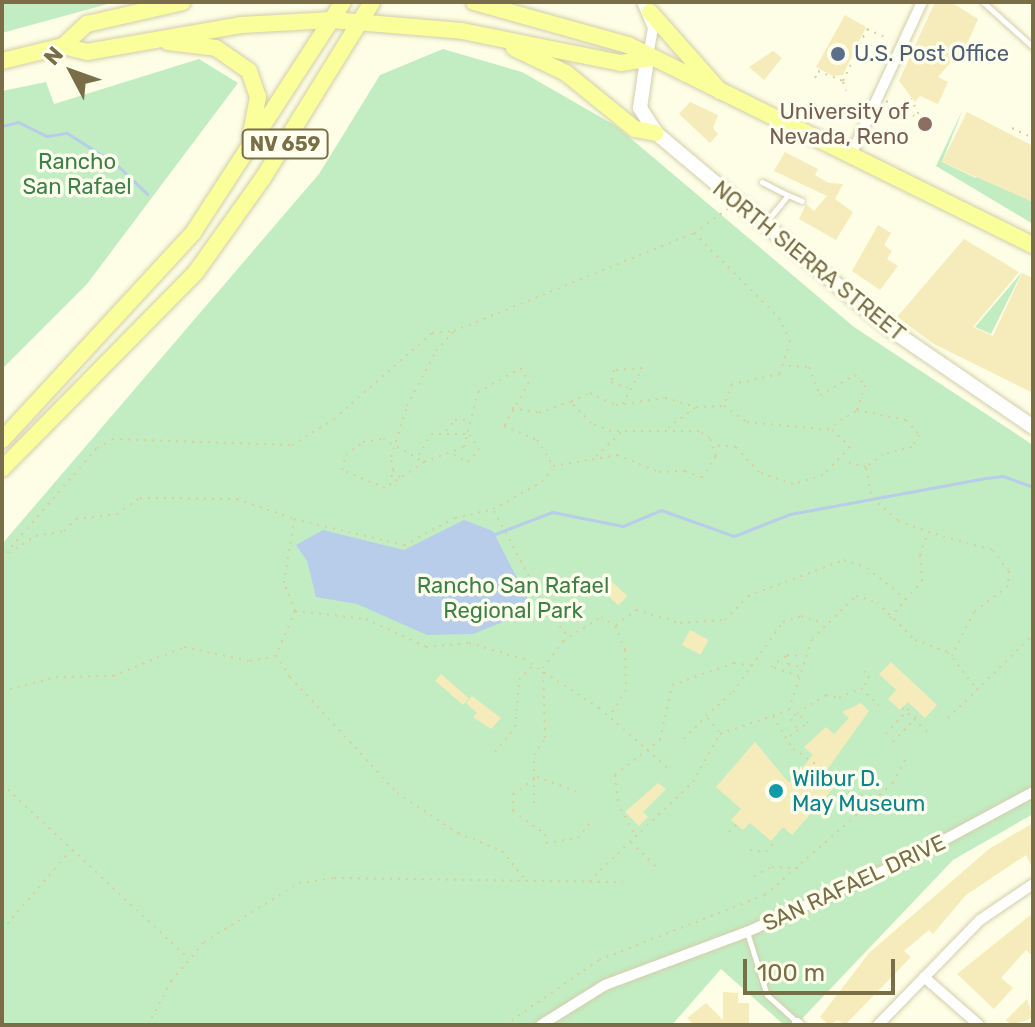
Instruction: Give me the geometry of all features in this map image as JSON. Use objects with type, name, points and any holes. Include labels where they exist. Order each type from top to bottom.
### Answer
[{"type":"main road","points":[[63,46],[87,24],[183,2]]},
{"type":"main road","name":"NV 659","points":[[2,440],[143,291],[228,185],[343,2]]},
{"type":"main road","name":"NV 659","points":[[2,469],[196,272],[263,178],[372,2]]},
{"type":"main road","points":[[474,2],[498,5],[606,37],[1033,245]]},
{"type":"main road","points":[[646,7],[724,95]]},
{"type":"main road","points":[[2,61],[63,46],[87,52],[150,39],[332,20],[491,37],[621,63],[647,59]]},
{"type":"main road","points":[[491,37],[566,73],[635,129],[656,133]]},
{"type":"main road","points":[[150,39],[216,48],[249,71],[258,112],[228,185]]},
{"type":"main road","name":"NORTH SIERRA STREET","points":[[647,59],[640,108],[656,133],[912,346],[1033,427]]},
{"type":"street","points":[[850,157],[922,2]]},
{"type":"street","points":[[646,7],[647,59]]},
{"type":"street","name":"SAN RAFAEL DRIVE","points":[[541,1025],[630,974],[747,932],[924,852],[1033,792]]},
{"type":"street","points":[[878,1025],[980,920],[1033,884]]},
{"type":"street","points":[[924,977],[979,1025]]},
{"type":"lane","points":[[983,2],[1033,47]]},
{"type":"lane","points":[[762,182],[802,201]]},
{"type":"lane","points":[[764,225],[788,195]]},
{"type":"lane","points":[[747,932],[767,995],[798,1024]]},
{"type":"path","points":[[846,91],[843,81],[867,29],[885,37]]},
{"type":"path","points":[[815,78],[818,71],[843,81]]},
{"type":"path","points":[[885,101],[922,121],[909,100],[899,107]]},
{"type":"path","points":[[853,107],[855,116]]},
{"type":"path","points":[[1012,128],[1033,138]]},
{"type":"path","points":[[1019,140],[1022,133]]},
{"type":"path","points":[[2,557],[97,448],[112,439],[292,445],[334,419],[432,333],[454,331],[694,233],[736,202]]},
{"type":"path","points":[[694,233],[779,318],[790,341],[787,366]]},
{"type":"path","points":[[390,485],[396,442],[404,430],[407,406],[436,351],[454,331]]},
{"type":"path","points":[[623,405],[628,388],[641,376],[642,368],[619,366],[610,375],[628,388]]},
{"type":"path","points":[[724,406],[732,384],[767,380],[787,366],[809,367],[820,395],[855,375],[865,385],[857,410],[827,429]]},
{"type":"path","points":[[424,462],[396,442],[363,442],[340,465],[378,488],[403,480],[424,462],[454,454],[468,434],[478,392],[521,368],[529,382],[504,426],[537,440],[553,466]]},
{"type":"path","points":[[512,408],[539,413],[590,393],[623,405],[665,398],[696,407],[724,406],[747,422],[827,429],[850,447],[842,461],[812,480],[783,483],[759,472],[736,447],[713,445]]},
{"type":"path","points":[[6,553],[88,514],[117,514],[140,498],[237,499],[294,519],[404,545],[455,518],[493,509],[542,482],[553,466],[617,455],[659,472],[685,471],[702,478],[715,466],[713,445],[699,431],[621,433],[591,423],[571,402]]},
{"type":"path","points":[[666,430],[696,407]]},
{"type":"path","points":[[857,410],[906,420],[919,435],[912,447],[883,454],[866,467]]},
{"type":"path","points":[[446,432],[455,420],[471,419]]},
{"type":"path","points":[[596,457],[621,433]]},
{"type":"path","points":[[417,457],[431,434],[468,434]]},
{"type":"path","points":[[454,454],[468,462],[479,450],[468,434]]},
{"type":"path","points":[[842,461],[866,467]]},
{"type":"path","points":[[866,467],[872,498],[892,517],[928,532],[973,540],[993,550],[1009,571],[1003,595],[974,612],[952,656]]},
{"type":"path","points":[[393,470],[403,480]]},
{"type":"path","points":[[493,509],[549,614],[569,637]]},
{"type":"path","points":[[276,655],[295,611],[284,583],[294,519]]},
{"type":"path","points":[[889,619],[922,581],[920,555],[928,532]]},
{"type":"path","points":[[615,626],[636,610],[680,623],[725,620],[748,596],[844,560],[867,568],[907,600]]},
{"type":"path","points":[[589,881],[693,782],[720,734],[789,710],[804,657],[825,623],[856,596],[868,596],[889,619],[915,640],[952,656],[975,687]]},
{"type":"path","points":[[295,611],[366,619],[426,647],[469,643],[534,664],[609,717],[668,768]]},
{"type":"path","points":[[684,739],[752,666],[783,622],[801,616],[825,623]]},
{"type":"path","points":[[534,803],[534,755],[545,738],[543,668],[569,637],[590,620],[601,617],[615,626],[625,650],[626,690],[609,717]]},
{"type":"path","points":[[948,718],[975,687],[1033,635]]},
{"type":"path","points":[[2,691],[56,677],[113,676],[184,647],[250,661],[276,655]]},
{"type":"path","points":[[276,655],[305,692],[397,793],[458,833],[502,851],[528,883]]},
{"type":"path","points":[[800,676],[771,667],[787,655],[804,657]]},
{"type":"path","points":[[783,672],[788,664],[787,655]]},
{"type":"path","points":[[618,801],[615,775],[649,752],[663,733],[672,685],[734,663],[752,666]]},
{"type":"path","points":[[495,752],[515,727],[519,680],[534,664]]},
{"type":"path","points":[[788,664],[802,667]]},
{"type":"path","points":[[782,725],[826,695],[839,698],[864,689],[869,681],[864,671]]},
{"type":"path","points":[[864,689],[879,706]]},
{"type":"path","points":[[886,734],[912,705]]},
{"type":"path","points":[[902,708],[931,735]]},
{"type":"path","points":[[790,736],[808,723],[797,713]]},
{"type":"path","points":[[893,742],[920,713]]},
{"type":"path","points":[[706,716],[720,734]]},
{"type":"path","points":[[772,716],[790,736],[799,754],[840,780]]},
{"type":"path","points":[[791,719],[798,730]]},
{"type":"path","points":[[505,1025],[599,960],[737,909],[801,868],[907,767],[908,755]]},
{"type":"path","points":[[578,792],[537,777],[513,794],[513,811],[545,834],[546,843],[578,838],[593,819]]},
{"type":"path","points":[[2,784],[188,958]]},
{"type":"path","points":[[861,794],[870,805]]},
{"type":"path","points":[[621,809],[634,839],[656,867]]},
{"type":"path","points":[[729,832],[737,824]]},
{"type":"path","points":[[750,850],[766,852],[773,844]]},
{"type":"path","points":[[2,930],[71,851]]},
{"type":"path","points":[[754,876],[772,867],[801,868]]},
{"type":"path","points":[[148,1025],[188,958],[232,919],[299,883],[334,878],[623,882]]},
{"type":"green space","points":[[2,2],[115,2],[2,33]]},
{"type":"green space","name":"Rancho San Rafael Regional Park","points":[[443,49],[522,72],[616,126],[854,327],[1033,445],[1033,814],[953,860],[796,1025],[784,1025],[721,969],[672,1025],[2,1025],[2,544],[319,174],[380,75]]},
{"type":"green space","name":"Rancho San Rafael","points":[[199,59],[238,83],[87,284],[2,369],[2,91],[46,82],[54,104]]},
{"type":"green space","points":[[963,109],[942,162],[976,178],[982,166],[985,179],[1033,202],[1033,224],[936,166]]},
{"type":"green space","points":[[1022,272],[991,334],[975,327]]},
{"type":"water","points":[[464,520],[493,531],[529,602],[503,622],[473,634],[427,635],[357,604],[316,597],[307,561],[296,545],[323,530],[404,550]]},
{"type":"building","points":[[935,2],[951,2],[978,19],[958,64],[951,62],[938,77],[948,82],[938,104],[920,96],[915,102],[899,81]]},
{"type":"building","name":"U.S. Post Office","points":[[845,15],[866,27],[843,75],[833,76],[816,67]]},
{"type":"building","points":[[773,51],[782,58],[764,80],[749,67]]},
{"type":"building","points":[[690,102],[718,115],[713,128],[718,134],[710,143],[679,114]]},
{"type":"building","points":[[967,112],[1033,146],[1033,202],[942,162]]},
{"type":"building","points":[[785,152],[818,169],[815,175],[829,183],[843,184],[835,199],[853,212],[836,240],[799,219],[806,204],[814,211],[827,196],[774,171]]},
{"type":"building","points":[[878,225],[891,233],[884,245],[892,251],[887,259],[898,266],[880,290],[852,271]]},
{"type":"building","points":[[964,239],[1019,272],[973,327],[993,336],[1022,273],[1033,278],[1033,393],[934,344],[897,317]]},
{"type":"building","points":[[609,579],[627,596],[618,606],[600,589]]},
{"type":"building","points":[[690,630],[709,640],[701,655],[682,645]]},
{"type":"building","points":[[891,662],[937,705],[925,718],[908,702],[900,710],[888,699],[896,690],[879,674]]},
{"type":"building","points":[[441,674],[469,698],[463,705],[435,681]]},
{"type":"building","points":[[472,696],[501,718],[491,729],[473,717],[477,713],[466,703]]},
{"type":"building","name":"Wilbur D. May Museum","points":[[861,703],[869,711],[824,774],[836,785],[792,835],[783,827],[771,841],[750,823],[743,830],[731,820],[741,809],[716,787],[755,742],[789,783],[813,755],[804,747],[826,727],[834,734],[849,718],[842,712]]},
{"type":"building","points":[[658,783],[666,789],[643,812],[648,817],[639,826],[625,812]]},
{"type":"building","points":[[1033,823],[1033,869],[1026,855],[966,895],[933,934],[929,930],[904,951],[911,957],[845,1025],[838,1020],[829,1025],[820,1017],[869,953],[989,849]]},
{"type":"building","points":[[1033,913],[1033,956],[1026,950],[1001,978],[1013,988],[994,1009],[957,974]]},
{"type":"building","points":[[723,992],[738,993],[738,1003],[749,1003],[749,1025],[694,1025],[687,1018],[706,1003],[723,1020]]},
{"type":"building","points":[[1027,999],[1033,1018],[1011,1025],[1006,1020]]},
{"type":"waterway","points":[[2,126],[18,122],[47,136],[67,133],[117,165],[147,194]]},
{"type":"waterway","points":[[495,534],[552,512],[623,526],[661,510],[734,536],[790,514],[986,478],[1003,476],[1033,487]]},
{"type":"place","name":"U.S. Post Office","points":[[838,54]]},
{"type":"place","name":"University of Nevada, Reno","points":[[925,124]]},
{"type":"place","name":"Wilbur D. May Museum","points":[[776,791]]}]
